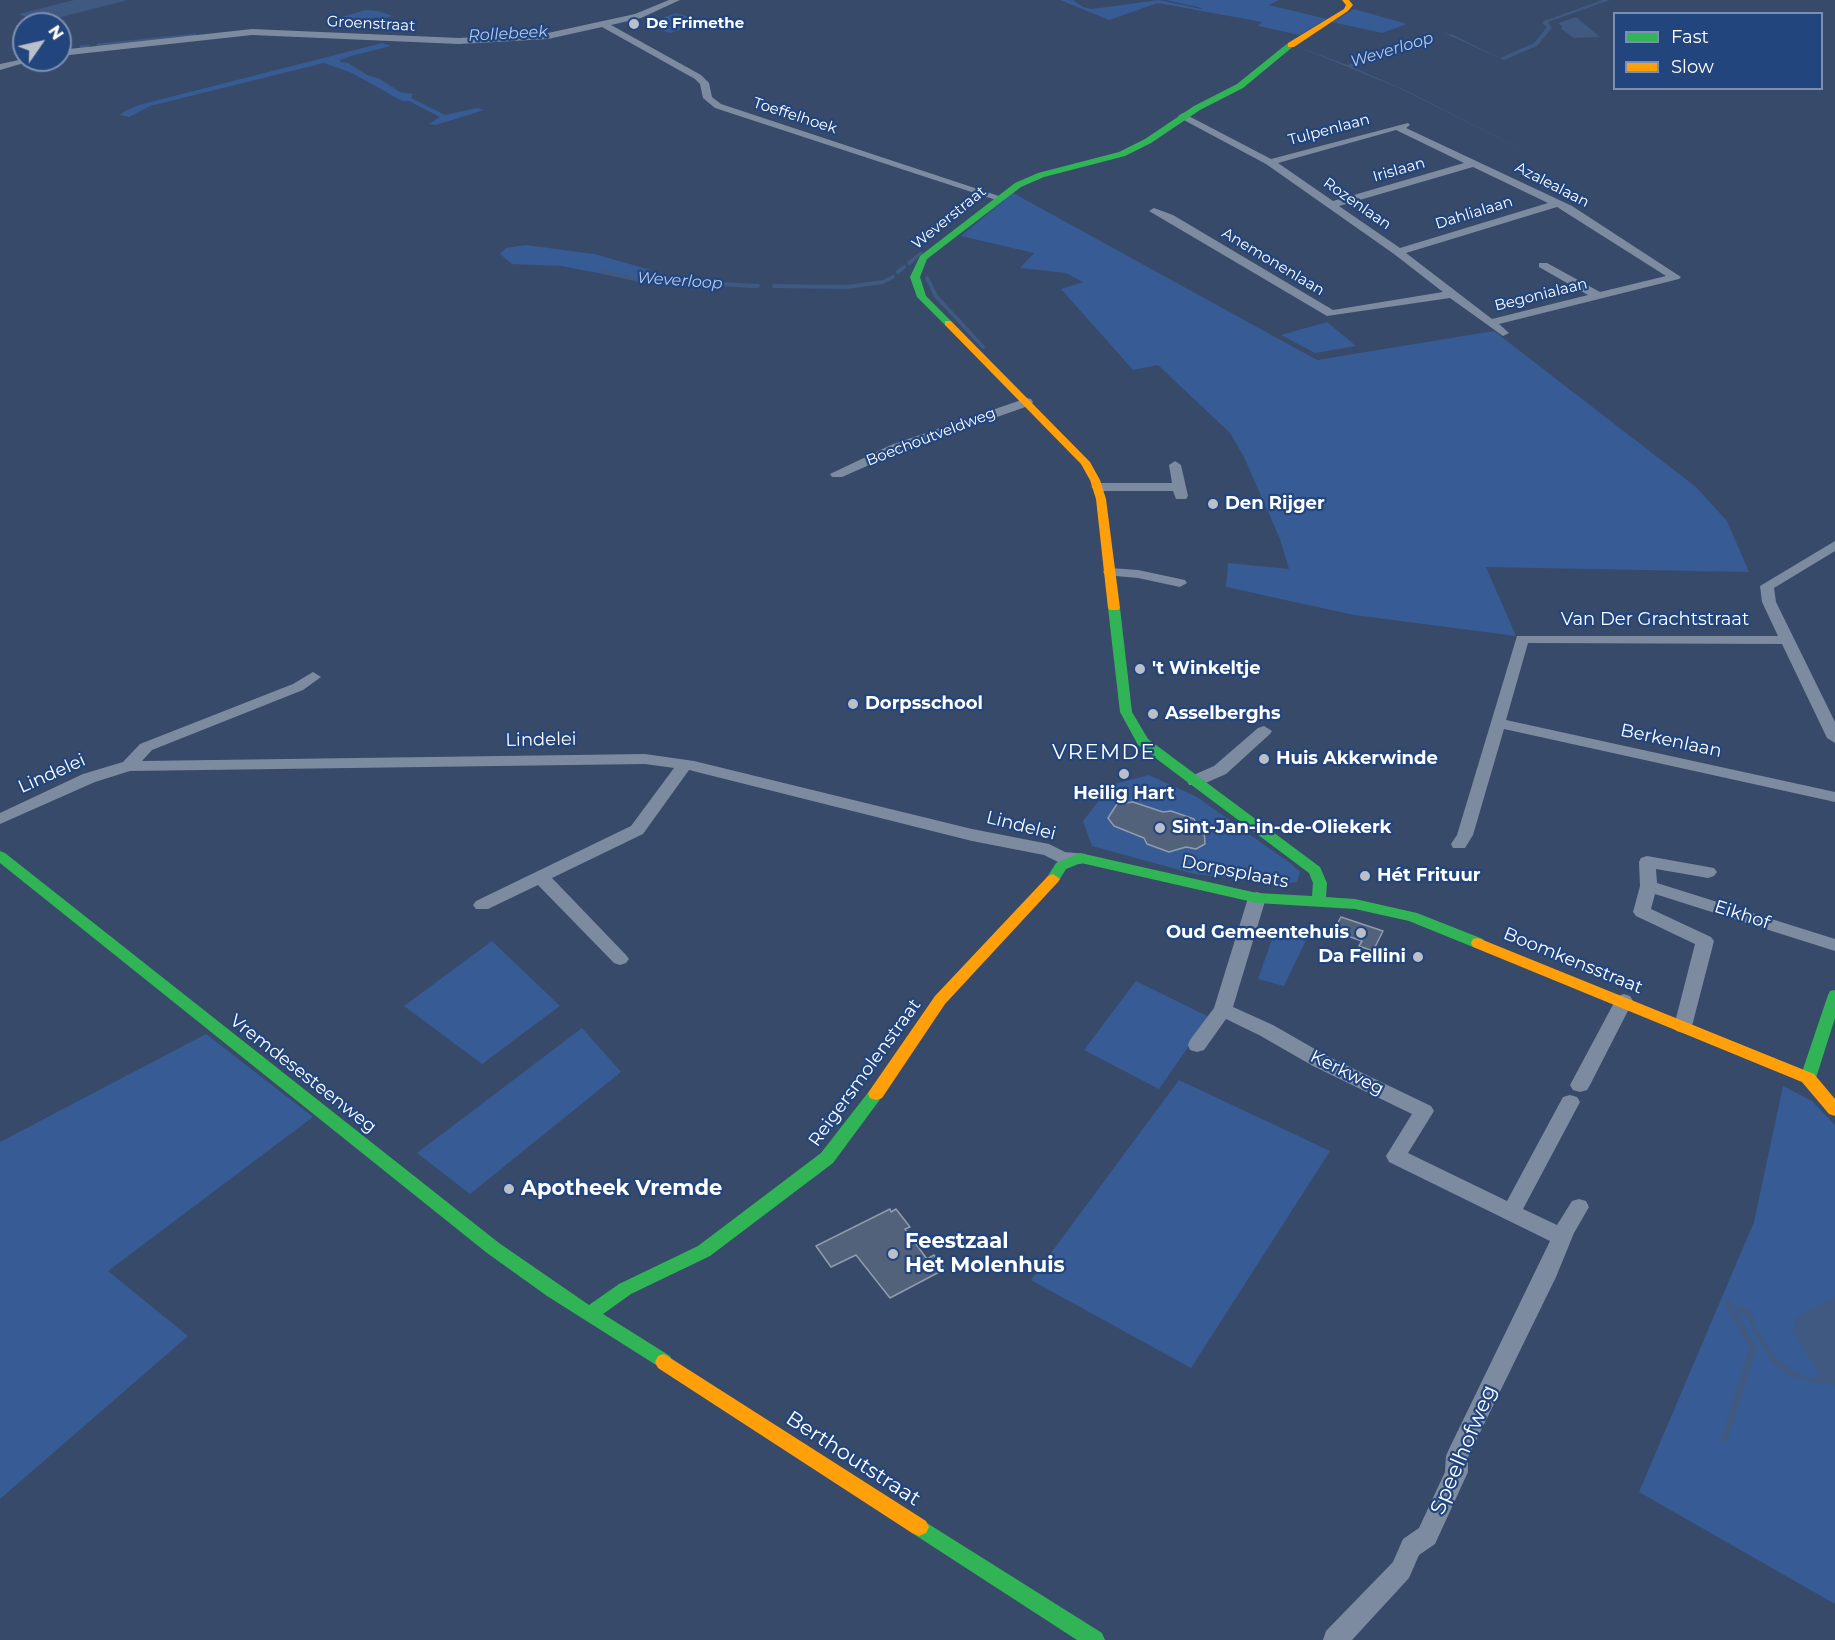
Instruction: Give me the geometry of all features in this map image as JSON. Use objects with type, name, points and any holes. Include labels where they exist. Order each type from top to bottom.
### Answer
[{"type":"street","name":"Groenstraat","points":[[72,51],[252,32],[395,39],[498,40],[548,36],[638,16],[676,0]]},
{"type":"street","name":"Weverstraat","points":[[1143,742],[1126,712],[1098,487],[1085,462],[922,297],[915,277],[923,258],[1000,198],[1029,179],[1122,154],[1148,141],[1183,116],[1240,86],[1277,54],[1346,10],[1350,5],[1344,0]]},
{"type":"street","name":"Toeffelhoek","points":[[604,24],[698,77],[704,83],[708,98],[715,105],[1000,198]]},
{"type":"street","name":"Rozenlaan","points":[[1183,116],[1270,162],[1398,252],[1503,333]]},
{"type":"street","name":"Tulpenlaan","points":[[1270,162],[1396,127]]},
{"type":"street","name":"Azalealaan","points":[[1396,127],[1558,203],[1675,277]]},
{"type":"street","name":"Irislaan","points":[[1332,205],[1474,163]]},
{"type":"street","name":"Dahlialaan","points":[[1398,252],[1558,203]]},
{"type":"street","name":"Anemonenlaan","points":[[1154,211],[1169,217],[1331,314],[1453,294]]},
{"type":"street","name":"Begonialaan","points":[[1543,265],[1598,296]]},
{"type":"street","name":"Begonialaan","points":[[1491,323],[1675,277]]},
{"type":"street","name":"Boechoutveldweg","points":[[837,474],[896,448],[1026,402]]},
{"type":"street","points":[[1098,487],[1180,492],[1174,465]]},
{"type":"street","points":[[1835,545],[1767,586],[1769,602],[1835,738]]},
{"type":"street","points":[[1110,572],[1138,574],[1180,583]]},
{"type":"street","name":"Van Der Grachtstraat","points":[[1498,723],[1522,639],[1788,640]]},
{"type":"street","points":[[129,766],[146,747],[298,687],[313,677]]},
{"type":"street","points":[[1459,844],[1465,835],[1498,723]]},
{"type":"street","name":"Berkenlaan","points":[[1498,723],[1835,797]]},
{"type":"street","points":[[1195,782],[1220,770],[1264,731]]},
{"type":"street","name":"Dorpsplaats","points":[[1080,858],[1257,898],[1318,902],[1320,883],[1315,870],[1143,742]]},
{"type":"street","name":"Lindelei","points":[[0,819],[89,778],[129,766],[645,759],[685,765],[972,835],[1049,850],[1062,858],[1080,858]]},
{"type":"street","points":[[482,905],[637,830],[685,765]]},
{"type":"street","name":"Vremdesesteenweg","points":[[0,856],[493,1248],[589,1314]]},
{"type":"street","name":"Reigersmolenstraat","points":[[589,1314],[625,1289],[704,1251],[828,1158],[863,1113],[940,1000],[1051,883],[1061,866],[1080,858]]},
{"type":"street","name":"Eikhof","points":[[1683,1026],[1705,941],[1642,912],[1649,886],[1647,862],[1708,872]]},
{"type":"street","points":[[541,877],[620,959]]},
{"type":"street","name":"Eikhof","points":[[1649,886],[1835,945]]},
{"type":"street","points":[[1197,1045],[1223,1010],[1257,898]]},
{"type":"street","name":"Boomkensstraat","points":[[1318,902],[1355,904],[1412,917],[1624,1001],[1808,1078]]},
{"type":"street","points":[[1835,995],[1808,1078],[1835,1110]]},
{"type":"street","points":[[1563,1238],[1511,1212],[1624,1001]]},
{"type":"street","name":"Kerkweg","points":[[1223,1010],[1266,1030],[1320,1061],[1424,1111],[1396,1156],[1511,1212]]},
{"type":"street","name":"Speelhofweg","points":[[1335,1640],[1401,1570],[1412,1547],[1427,1536],[1456,1472],[1457,1456],[1565,1230],[1579,1207]]},
{"type":"street","name":"Berthoutstraat","points":[[589,1314],[1095,1640]]},
{"type":"shaded area","points":[[74,0],[128,0],[72,14],[72,12],[27,12]]},
{"type":"shaded area","points":[[1060,0],[1073,0],[1083,7],[1092,9],[1159,0],[1201,9],[1166,0],[1279,0],[1269,5],[1327,19],[1300,35],[1258,26],[1262,22],[1158,3],[1109,20]]},
{"type":"shaded area","points":[[1602,0],[1610,0],[1548,22],[1552,28],[1537,46],[1504,60],[1444,33],[1453,35],[1500,58],[1534,43],[1547,27],[1542,23],[1544,21]]},
{"type":"shaded area","points":[[1354,9],[1407,24],[1382,33],[1332,22]]},
{"type":"shaded area","points":[[365,10],[378,11],[392,16],[382,19],[376,17],[356,23],[342,17]]},
{"type":"shaded area","points":[[676,13],[707,20],[670,33],[660,30],[665,28],[659,19]]},
{"type":"shaded area","points":[[1576,17],[1600,37],[1574,38],[1561,29],[1562,26],[1558,23]]},
{"type":"shaded area","points":[[382,43],[391,46],[351,56],[340,62],[348,63],[367,75],[380,79],[400,92],[413,94],[411,98],[445,115],[477,108],[484,110],[436,125],[429,124],[440,117],[409,101],[402,101],[352,73],[324,63],[150,106],[129,117],[120,115],[139,105]]},
{"type":"shaded area","points":[[1296,46],[1347,65],[1395,53],[1352,67],[1405,90],[1544,161],[1399,88]]},
{"type":"shaded area","points":[[1013,193],[1317,360],[1494,331],[1696,487],[1727,521],[1749,572],[1486,567],[1516,636],[1354,615],[1226,587],[1228,563],[1289,569],[1280,539],[1244,457],[1230,433],[1158,365],[1133,370],[1061,289],[1083,282],[1066,273],[1020,268],[1034,253],[961,236]]},
{"type":"shaded area","points":[[526,245],[594,254],[651,270],[644,278],[762,286],[754,288],[640,281],[561,266],[512,264],[500,254],[506,248]]},
{"type":"shaded area","points":[[1327,322],[1356,346],[1315,353],[1281,335]]},
{"type":"shaded area","points":[[1149,775],[1197,797],[1290,863],[1300,872],[1297,882],[1283,884],[1194,874],[1092,846],[1083,821],[1111,785]]},
{"type":"shaded area","points":[[1276,928],[1307,938],[1284,986],[1258,979]]},
{"type":"shaded area","points":[[492,941],[560,1006],[482,1064],[404,1006]]},
{"type":"shaded area","points":[[1136,981],[1209,1017],[1159,1089],[1084,1050]]},
{"type":"shaded area","points":[[582,1028],[621,1072],[470,1194],[417,1153]]},
{"type":"shaded area","points":[[206,1034],[313,1117],[108,1271],[188,1336],[0,1499],[0,1142]]},
{"type":"shaded area","points":[[1179,1080],[1330,1151],[1191,1368],[1031,1280]]},
{"type":"shaded area","points":[[1783,1086],[1812,1101],[1835,1125],[1835,1604],[1639,1492],[1754,1222]]},
{"type":"shaded area","points":[[1835,1296],[1835,1386],[1790,1376],[1773,1364],[1757,1339],[1747,1316],[1737,1312],[1741,1305],[1753,1313],[1756,1327],[1777,1359],[1806,1378],[1813,1378],[1820,1375],[1793,1333],[1797,1317]]},
{"type":"building","name":"Sint-Jan-in-de-Oliekerk","points":[[1133,802],[1194,819],[1197,825],[1204,829],[1205,844],[1196,849],[1186,847],[1169,852],[1147,844],[1144,838],[1114,826],[1108,818],[1117,804]]},
{"type":"building","name":"Oud Gemeentehuis","points":[[1341,917],[1383,931],[1373,951],[1359,946],[1362,941],[1333,931]]},
{"type":"building","name":"Feestzaal Het Molenhuis","points":[[890,1209],[891,1212],[896,1209],[910,1227],[905,1229],[927,1259],[934,1255],[945,1269],[890,1298],[856,1255],[831,1267],[816,1246]]},
{"type":"waterway","name":"Rollebeek","points":[[98,45],[195,35]]},
{"type":"waterway","name":"Rollebeek","points":[[81,47],[88,46]]},
{"type":"waterway","name":"Weverloop","points":[[911,261],[921,253]]},
{"type":"waterway","name":"Weverloop","points":[[909,263],[913,260]]},
{"type":"waterway","name":"Weverloop","points":[[898,272],[904,267]]},
{"type":"waterway","name":"Weverloop","points":[[603,272],[639,280],[758,286]]},
{"type":"waterway","name":"Weverloop","points":[[774,286],[846,287],[883,282],[893,277]]},
{"type":"waterway","points":[[927,278],[936,296],[983,347]]},
{"type":"waterway","points":[[1725,1438],[1753,1348],[1728,1303]]},
{"type":"traffic: fast","points":[[948,323],[922,297],[915,277],[923,258],[1018,185],[1041,175],[1122,154],[1148,141],[1197,108],[1240,86],[1291,45]]},
{"type":"traffic: fast","points":[[1114,608],[1126,712],[1143,742],[1315,870],[1320,883],[1318,902]]},
{"type":"traffic: fast","points":[[0,856],[493,1248],[553,1291],[664,1362]]},
{"type":"traffic: fast","points":[[1053,879],[1061,866],[1080,858],[1257,898],[1355,904],[1412,917],[1478,943]]},
{"type":"traffic: fast","points":[[1808,1078],[1835,995]]},
{"type":"traffic: fast","points":[[589,1314],[625,1289],[704,1251],[827,1158],[876,1094]]},
{"type":"traffic: fast","points":[[919,1527],[1095,1640]]},
{"type":"traffic: slow","points":[[1291,45],[1346,10],[1350,5],[1345,0]]},
{"type":"traffic: slow","points":[[948,323],[1085,462],[1095,480],[1101,499],[1114,608]]},
{"type":"traffic: slow","points":[[876,1094],[940,1000],[1053,879]]},
{"type":"traffic: slow","points":[[1478,943],[1808,1078],[1835,1110]]},
{"type":"traffic: slow","points":[[664,1362],[919,1527]]},
{"type":"place","name":"De Frimethe","points":[[634,24]]},
{"type":"place","name":"Den Rijger","points":[[1213,504]]},
{"type":"place","name":"'t Winkeltje","points":[[1140,669]]},
{"type":"place","name":"Dorpsschool","points":[[853,704]]},
{"type":"place","name":"Asselberghs","points":[[1153,714]]},
{"type":"place","name":"Huis Akkerwinde","points":[[1264,759]]},
{"type":"place","name":"Heilig Hart","points":[[1124,774]]},
{"type":"place","name":"Sint-Jan-in-de-Oliekerk","points":[[1160,828]]},
{"type":"place","name":"Hét Frituur","points":[[1365,876]]},
{"type":"place","name":"Oud Gemeentehuis","points":[[1361,933]]},
{"type":"place","name":"Da Fellini","points":[[1418,957]]},
{"type":"place","name":"Apotheek Vremde","points":[[509,1189]]},
{"type":"place","name":"Feestzaal Het Molenhuis","points":[[893,1254]]},
{"type":"district","name":"VREMDE","points":[[1104,753]]}]
